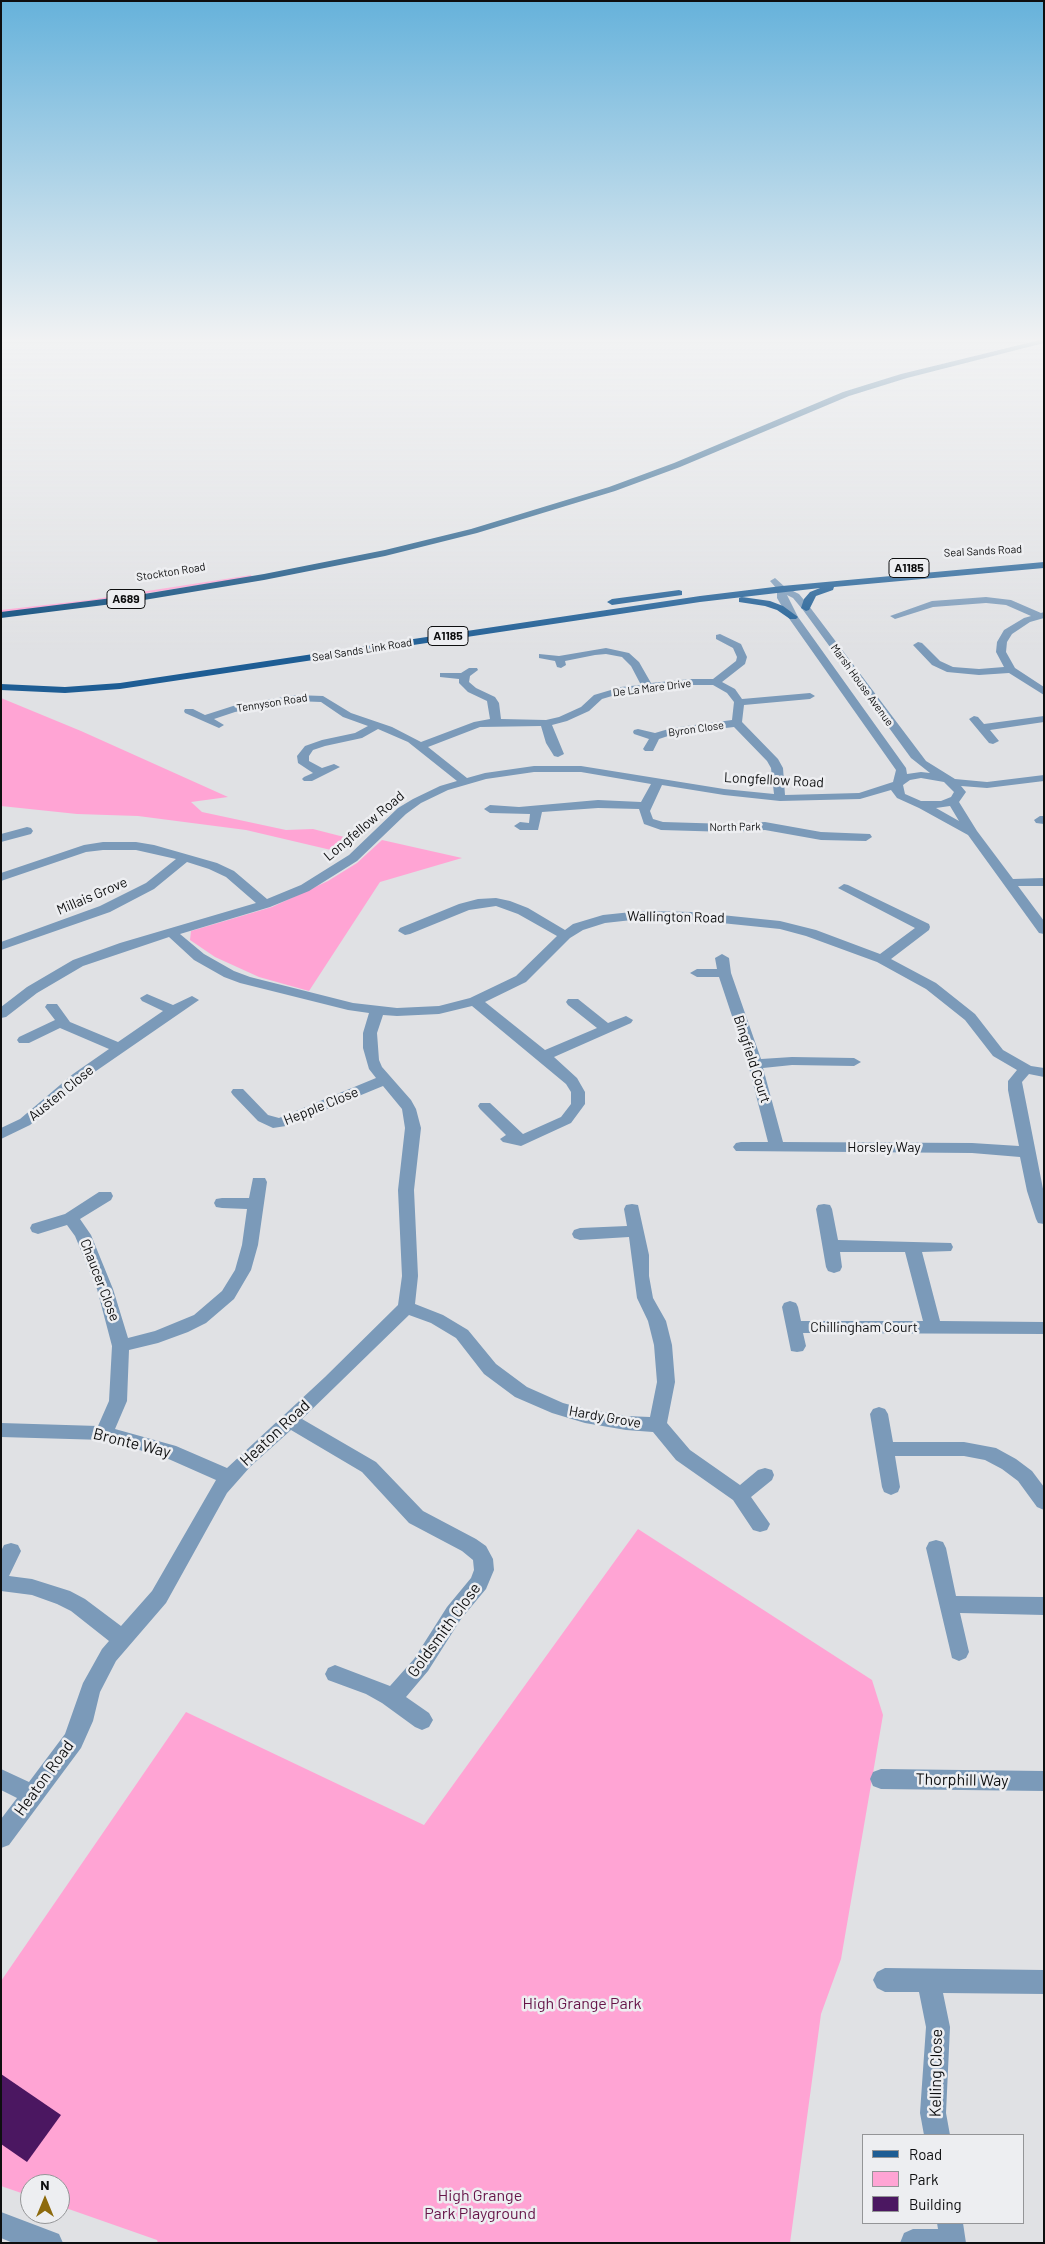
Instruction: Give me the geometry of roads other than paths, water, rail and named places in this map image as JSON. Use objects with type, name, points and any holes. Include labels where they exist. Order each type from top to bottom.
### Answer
[{"type":"highway","name":"A689","points":[[255,576],[422,537],[567,497],[647,468],[705,444]]},
{"type":"highway","name":"A689","points":[[255,576],[436,541],[574,502],[676,465],[726,444]]},
{"type":"highway","name":"Stockton Road","points":[[1,607],[255,576]]},
{"type":"highway","name":"Stockton Road","points":[[1,615],[144,597],[255,576]]},
{"type":"main road","name":"Seal Sands Road","points":[[778,585],[900,569],[1044,560]]},
{"type":"main road","name":"Seal Sands Road","points":[[778,585],[862,581],[1044,564]]},
{"type":"main road","points":[[806,608],[809,599],[822,590],[862,581]]},
{"type":"main road","name":"Seal Sands Link Road","points":[[1,687],[65,690],[145,683],[658,606],[778,585]]},
{"type":"main road","name":"Seal Sands Link Road","points":[[1,677],[55,682],[140,676],[630,599],[778,585]]},
{"type":"main road","name":"A1185","points":[[658,606],[730,599],[754,600],[780,608],[793,617]]},
{"type":"street","name":"Marsh House Avenue","points":[[778,585],[796,596],[806,608],[915,756],[949,781]]},
{"type":"street","name":"Marsh House Avenue","points":[[778,585],[782,598],[793,617],[902,770],[897,790],[907,800]]},
{"type":"street","points":[[905,615],[932,604],[986,600],[1008,602],[1042,616]]},
{"type":"street","points":[[1042,616],[1016,625],[1004,637],[1000,652],[1011,670],[1044,692]]},
{"type":"street","points":[[720,637],[737,646],[741,652],[741,662],[716,682],[731,691],[739,702],[737,724],[772,759],[777,768],[780,798]]},
{"type":"street","points":[[730,642],[743,639]]},
{"type":"street","points":[[617,652],[626,645]]},
{"type":"street","points":[[908,654],[921,649],[936,663],[951,670],[979,672],[1011,670]]},
{"type":"street","points":[[543,656],[560,662],[595,652],[617,652],[635,664],[648,687]]},
{"type":"street","points":[[444,675],[469,673],[464,683],[467,687],[491,699],[494,704],[496,722]]},
{"type":"street","name":"De La Mare Drive","points":[[420,746],[470,726],[496,722],[546,723],[574,716],[585,709],[592,701],[605,694],[648,687],[706,681],[716,682]]},
{"type":"street","points":[[739,702],[793,694],[810,696]]},
{"type":"street","name":"Tennyson Road","points":[[206,718],[250,706],[304,696],[323,699],[332,703],[341,712],[404,736],[420,746],[464,782]]},
{"type":"street","points":[[189,711],[219,725]]},
{"type":"street","points":[[993,741],[978,723],[1044,719]]},
{"type":"street","points":[[546,723],[552,743],[558,754]]},
{"type":"street","name":"Byron Close","points":[[638,732],[655,737],[681,729],[737,724]]},
{"type":"street","points":[[322,773],[304,763],[303,756],[309,748],[322,743],[358,736],[377,725]]},
{"type":"street","name":"Byron Close","points":[[650,749],[655,737]]},
{"type":"street","points":[[536,745],[552,743]]},
{"type":"street","points":[[308,779],[334,767]]},
{"type":"street","name":"Longfellow Road","points":[[1,1014],[32,990],[78,963],[125,946],[265,904],[305,888],[337,870],[353,858],[402,811],[431,794],[464,782],[504,773],[559,768],[604,772],[724,792],[780,798],[860,796],[907,800]]},
{"type":"street","points":[[899,782],[921,775],[949,781],[987,785],[1044,778]]},
{"type":"street","points":[[949,781],[960,792],[955,800]]},
{"type":"street","points":[[490,808],[513,806],[538,810],[598,804],[645,806],[658,782]]},
{"type":"street","name":"Longfellow Road","points":[[860,796],[899,782]]},
{"type":"street","points":[[919,804],[943,805],[987,785]]},
{"type":"street","points":[[907,800],[919,804],[972,832]]},
{"type":"street","points":[[955,800],[972,832],[1044,930]]},
{"type":"street","name":"North Park","points":[[645,806],[645,816],[648,820],[661,826],[728,828],[765,826],[821,836],[836,832],[866,836]]},
{"type":"street","points":[[520,826],[534,827],[538,810]]},
{"type":"street","points":[[2,836],[27,831]]},
{"type":"street","points":[[1,877],[68,854],[103,846],[136,846],[213,866],[230,874],[265,904]]},
{"type":"street","name":"Millais Grove","points":[[1,946],[13,936],[78,920],[142,891],[185,858]]},
{"type":"street","points":[[1008,883],[1044,882]]},
{"type":"street","points":[[844,888],[903,917],[929,924],[882,959]]},
{"type":"street","points":[[406,931],[464,907],[478,903],[496,902],[524,910],[565,935]]},
{"type":"street","name":"Wallington Road","points":[[171,932],[182,944],[199,957],[229,974],[271,988],[353,1008],[377,1011],[439,1010],[475,1001],[521,979],[535,968],[548,951],[565,935],[591,922],[621,916],[665,915],[720,917],[780,925],[811,933],[882,959],[931,986],[970,1017],[998,1053],[1026,1069],[1044,1073]]},
{"type":"street","name":"Bingfield Court","points":[[722,958],[724,973],[755,1064],[777,1147]]},
{"type":"street","points":[[696,972],[724,973]]},
{"type":"street","points":[[147,998],[173,1010]]},
{"type":"street","name":"Austen Close","points":[[1,1134],[25,1122],[73,1081],[173,1010],[192,1000]]},
{"type":"street","points":[[475,1001],[544,1056],[572,1081],[578,1092],[578,1104],[566,1120],[514,1140],[485,1106]]},
{"type":"street","points":[[573,1002],[606,1028]]},
{"type":"street","points":[[52,1007],[62,1022],[74,1030],[119,1048]]},
{"type":"street","points":[[377,1011],[370,1033],[370,1048],[376,1069],[404,1100],[409,1110],[413,1128],[406,1190],[410,1276],[406,1307]]},
{"type":"street","points":[[544,1056],[626,1020]]},
{"type":"street","points":[[24,1040],[62,1022]]},
{"type":"street","points":[[755,1064],[809,1054],[854,1062]]},
{"type":"street","points":[[1026,1069],[1015,1081],[1015,1090],[1027,1152],[1040,1191],[1044,1219]]},
{"type":"street","name":"Hepple Close","points":[[238,1092],[263,1118],[273,1123],[280,1123],[385,1080]]},
{"type":"street","name":"Horsley Way","points":[[741,1147],[972,1148],[1027,1152]]},
{"type":"street","points":[[121,1346],[158,1337],[182,1328],[200,1319],[228,1295],[243,1270],[250,1245],[259,1182]]},
{"type":"street","points":[[38,1228],[71,1218],[105,1196]]},
{"type":"street","points":[[222,1203],[256,1204]]},
{"type":"street","points":[[824,1209],[834,1267]]},
{"type":"street","name":"Hardy Grove","points":[[632,1210],[641,1255],[641,1276],[646,1298],[657,1321],[663,1346],[666,1382],[658,1425]]},
{"type":"street","name":"Chaucer Close","points":[[71,1218],[83,1235],[105,1289],[121,1346],[118,1400],[104,1433]]},
{"type":"street","points":[[580,1234],[636,1231]]},
{"type":"street","points":[[830,1246],[945,1247]]},
{"type":"street","name":"Chillingham Court","points":[[912,1248],[933,1326]]},
{"type":"street","name":"Heaton Road","points":[[1,1837],[73,1741],[82,1722],[94,1682],[109,1655],[159,1597],[172,1577],[201,1518],[229,1477],[331,1382],[406,1307]]},
{"type":"street","name":"Hardy Grove","points":[[406,1307],[437,1319],[462,1334],[490,1369],[521,1392],[558,1408],[585,1416],[626,1424],[658,1425],[683,1455],[740,1495],[760,1524]]},
{"type":"street","name":"Chillingham Court","points":[[790,1307],[797,1346]]},
{"type":"street","name":"Chillingham Court","points":[[794,1327],[933,1326],[1044,1328]]},
{"type":"street","points":[[879,1414],[892,1487]]},
{"type":"street","name":"Goldsmith Close","points":[[289,1420],[369,1467],[416,1517],[469,1545],[479,1552],[483,1559],[484,1570],[480,1583],[454,1613],[421,1665],[392,1698]]},
{"type":"street","name":"Bronte Way","points":[[1,1430],[104,1433],[169,1451],[229,1477]]},
{"type":"street","points":[[886,1449],[964,1449],[989,1453],[1025,1476],[1044,1502]]},
{"type":"street","points":[[740,1495],[765,1475]]},
{"type":"street","points":[[936,1548],[959,1652]]},
{"type":"street","points":[[1,1572],[11,1551]]},
{"type":"street","points":[[1,1583],[32,1587],[63,1597],[78,1605],[122,1638]]},
{"type":"street","points":[[949,1604],[1044,1606]]},
{"type":"street","points":[[335,1674],[373,1687],[422,1720]]},
{"type":"street","points":[[1,1779],[32,1795]]},
{"type":"street","name":"Thorphill Way","points":[[880,1779],[1044,1781]]},
{"type":"street","points":[[885,1980],[1044,1982]]},
{"type":"street","name":"Kelling Close","points":[[929,1981],[938,2027],[933,2113],[937,2134]]},
{"type":"street","points":[[1,2225],[50,2243]]},
{"type":"street","points":[[913,2242],[952,2236]]},
{"type":"park label","name":"High Grange Park","points":[[582,2004]]},
{"type":"park label","name":"High Grange Park Playground","points":[[480,2205]]}]
